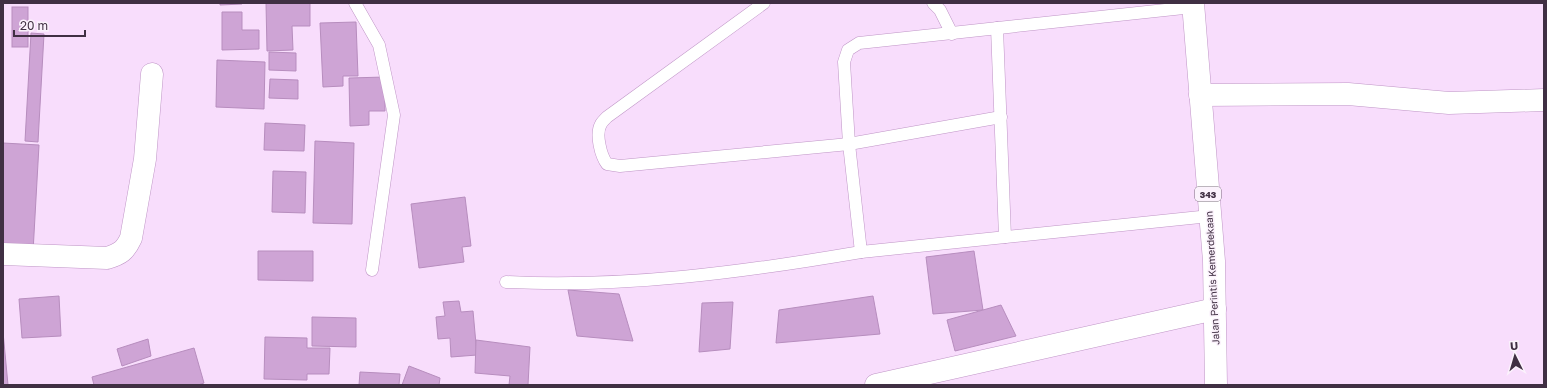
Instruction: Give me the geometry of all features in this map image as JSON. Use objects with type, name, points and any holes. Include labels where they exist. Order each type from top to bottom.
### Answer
[{"type":"street","name":"Jalan Perintis Kemerdekaan","points":[[1193,5],[1214,261],[1216,385]]},
{"type":"street","points":[[3,254],[107,258],[120,254],[126,249],[131,238],[145,159],[152,74]]},
{"type":"street","points":[[1200,94],[1348,94],[1449,103],[1544,100]]},
{"type":"street","points":[[876,385],[1215,309]]},
{"type":"lane","points":[[355,3],[379,45],[394,115],[372,270]]},
{"type":"lane","points":[[764,3],[608,117],[600,125],[599,134],[603,158],[607,164],[620,166],[849,144],[1001,117]]},
{"type":"lane","points":[[933,3],[940,10],[952,34]]},
{"type":"lane","points":[[861,252],[849,144],[844,62],[848,50],[860,43],[952,34],[1193,5]]},
{"type":"lane","points":[[997,28],[1006,237]]},
{"type":"lane","points":[[506,282],[559,284],[633,282],[781,266],[861,252],[1210,216]]},
{"type":"building","points":[[220,3],[242,3],[242,4],[220,5]]},
{"type":"building","points":[[266,3],[310,3],[310,26],[292,26],[293,50],[267,51]]},
{"type":"building","points":[[12,7],[28,7],[28,47],[12,47]]},
{"type":"building","points":[[222,12],[242,12],[242,30],[259,30],[259,49],[222,50]]},
{"type":"building","points":[[356,22],[358,76],[343,76],[343,86],[323,87],[320,23]]},
{"type":"building","points":[[31,33],[44,34],[38,142],[25,141]]},
{"type":"building","points":[[269,52],[296,53],[296,71],[269,70]]},
{"type":"building","points":[[217,60],[265,62],[264,109],[216,107]]},
{"type":"building","points":[[385,77],[385,111],[369,111],[369,125],[350,126],[349,78]]},
{"type":"building","points":[[270,79],[298,80],[298,99],[269,98]]},
{"type":"building","points":[[265,123],[305,125],[304,151],[264,150]]},
{"type":"building","points":[[315,141],[354,143],[352,224],[313,223]]},
{"type":"building","points":[[3,143],[39,145],[33,252],[3,250]]},
{"type":"building","points":[[273,171],[306,172],[305,213],[272,212]]},
{"type":"building","points":[[465,197],[471,246],[462,247],[464,262],[419,268],[411,204]]},
{"type":"building","points":[[258,251],[313,251],[313,281],[258,280]]},
{"type":"building","points":[[974,251],[983,310],[933,314],[926,257]]},
{"type":"building","points":[[568,290],[619,294],[633,341],[577,336]]},
{"type":"building","points":[[59,296],[61,336],[22,338],[19,299]]},
{"type":"building","points":[[873,296],[880,334],[776,343],[779,310]]},
{"type":"building","points":[[459,301],[461,312],[473,311],[477,355],[451,357],[450,338],[438,339],[436,317],[445,316],[443,302]]},
{"type":"building","points":[[733,302],[730,349],[699,352],[702,303]]},
{"type":"building","points":[[1001,305],[1016,336],[955,351],[947,320]]},
{"type":"building","points":[[312,317],[356,318],[356,347],[312,346]]},
{"type":"building","points":[[3,332],[8,385],[3,385]]},
{"type":"building","points":[[265,337],[307,338],[307,348],[330,348],[329,374],[307,374],[307,380],[264,379]]},
{"type":"building","points":[[148,339],[151,356],[122,366],[117,349]]},
{"type":"building","points":[[476,340],[530,347],[528,385],[509,385],[510,376],[475,373]]},
{"type":"building","points":[[194,348],[204,383],[198,385],[94,385],[92,377]]},
{"type":"building","points":[[409,366],[440,378],[439,385],[402,385]]},
{"type":"building","points":[[360,372],[400,374],[399,385],[359,385]]}]
